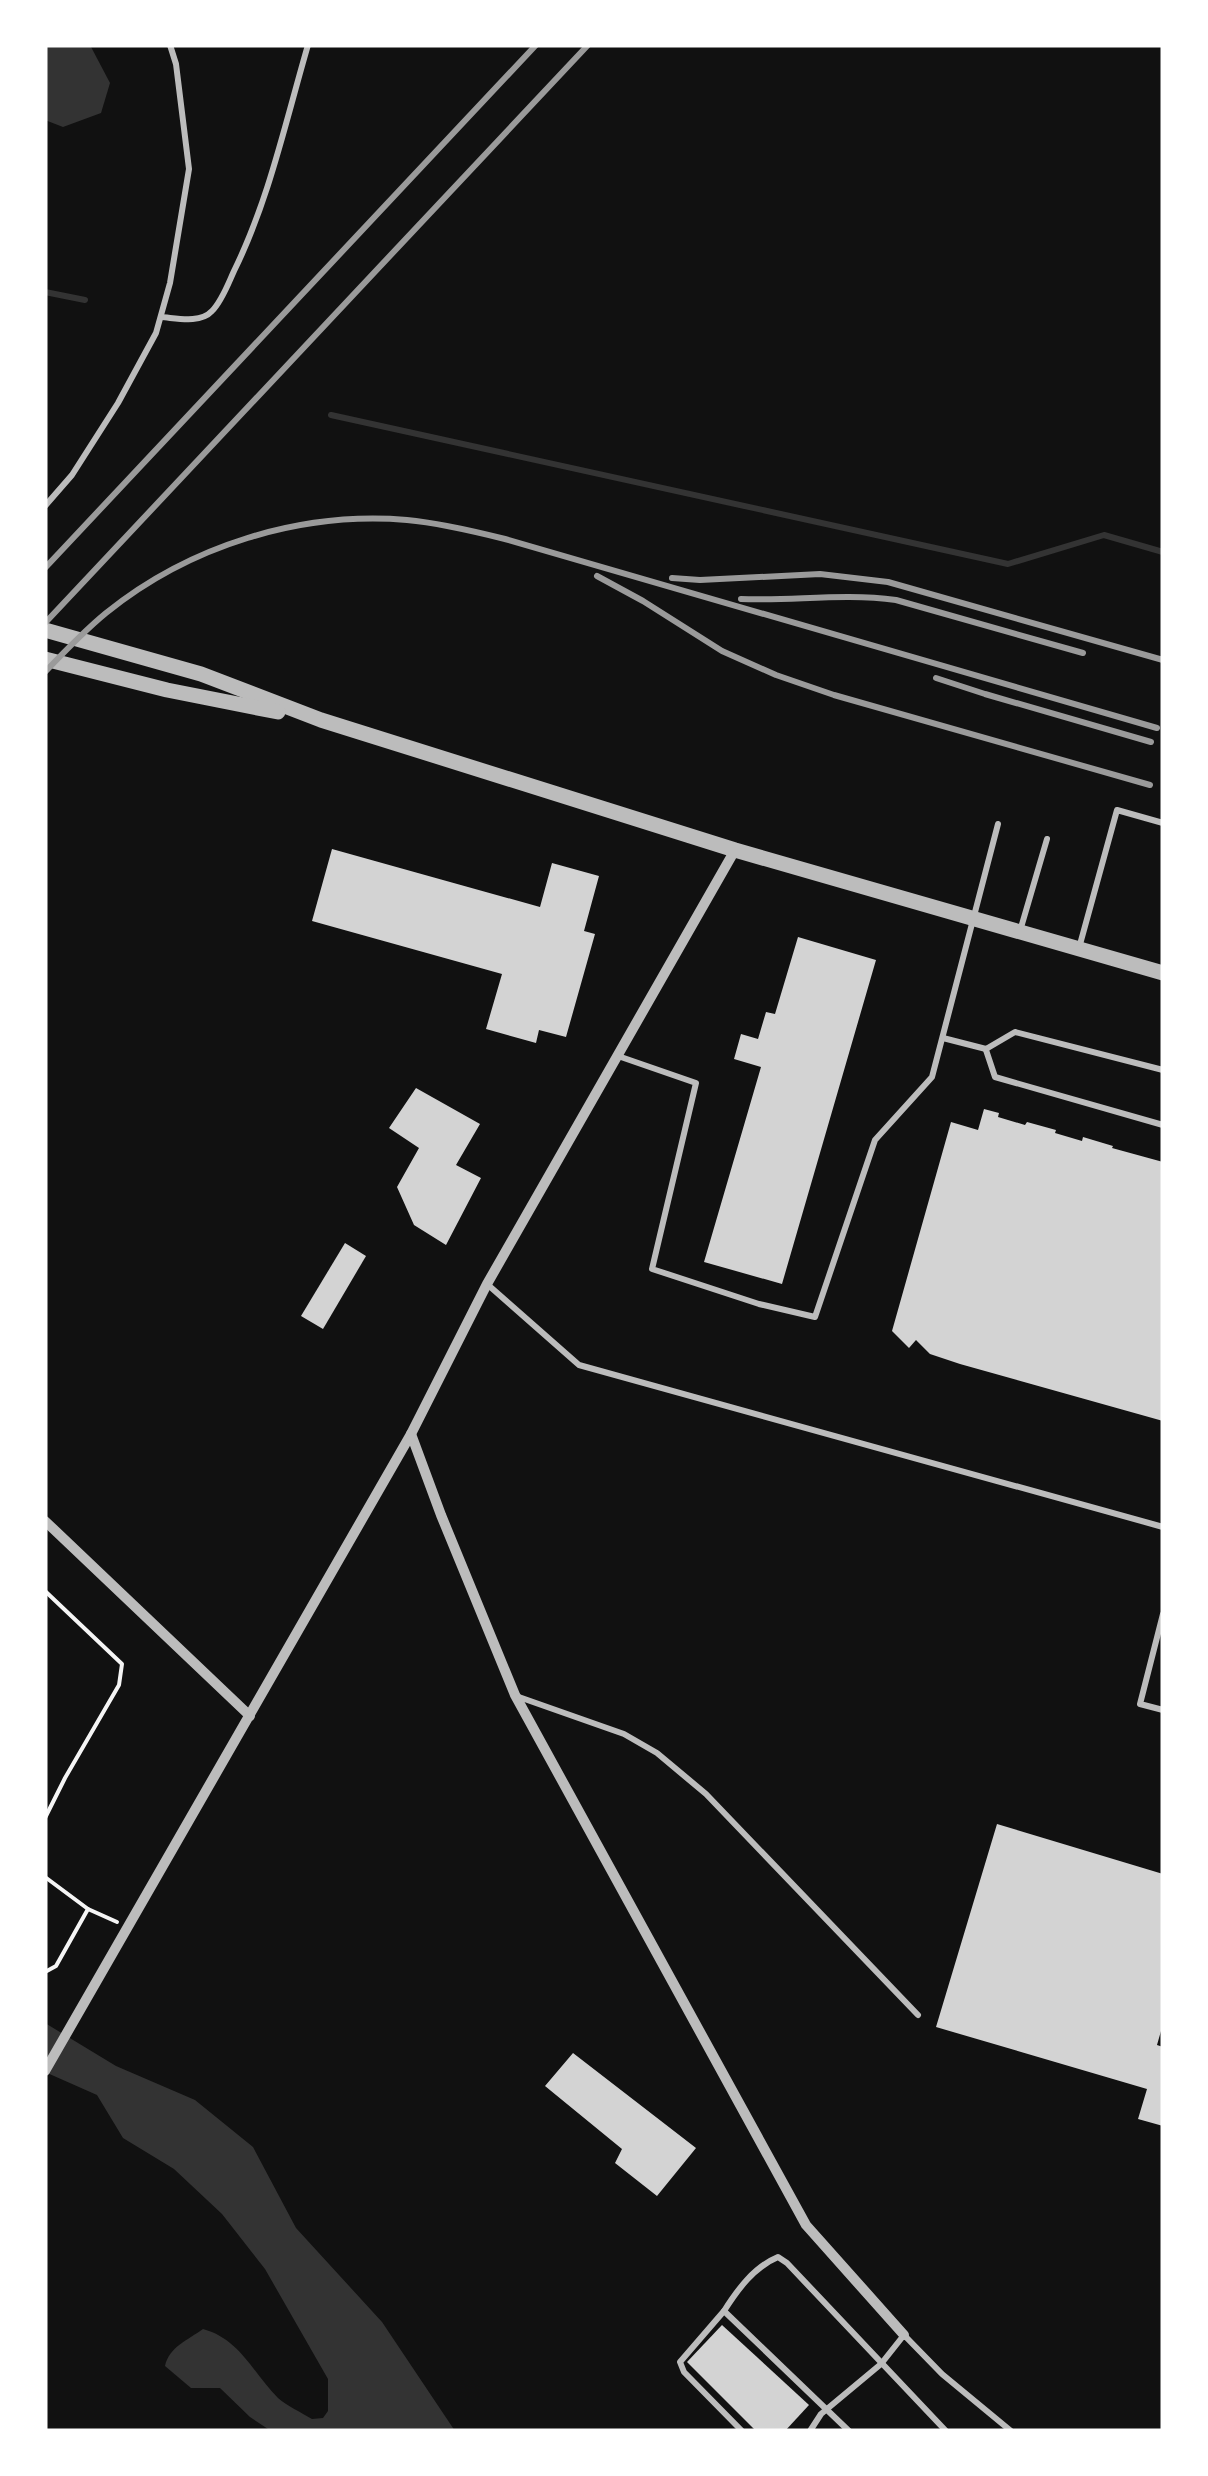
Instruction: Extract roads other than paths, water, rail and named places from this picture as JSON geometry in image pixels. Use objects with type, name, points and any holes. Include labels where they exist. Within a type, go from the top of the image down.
[{"type":"street","points":[[45,630],[202,674],[321,720],[735,850],[1163,973]]},
{"type":"street","points":[[45,659],[168,690],[321,720]]},
{"type":"street","points":[[45,2072],[410,1434],[488,1284],[735,850]]},
{"type":"street","points":[[410,1434],[515,1695],[806,2226],[904,2335]]},
{"type":"street","points":[[45,1520],[250,1716]]},
{"type":"lane","points":[[45,506],[72,475],[118,404],[156,333],[170,283],[189,169],[176,64],[170,45]]},
{"type":"lane","points":[[160,317],[196,319],[210,314],[224,292],[258,215],[308,45]]},
{"type":"lane","points":[[1078,949],[1117,810],[1163,823]]},
{"type":"lane","points":[[618,1056],[696,1083],[652,1269],[815,1318],[875,1140],[932,1077],[998,824]]},
{"type":"lane","points":[[1020,932],[1047,839]]},
{"type":"lane","points":[[943,1038],[986,1049],[1015,1032],[1163,1070]]},
{"type":"lane","points":[[986,1049],[995,1077],[1163,1125]]},
{"type":"lane","points":[[488,1284],[579,1366],[1163,1527]]},
{"type":"lane","points":[[1163,1614],[1140,1704],[1163,1710]]},
{"type":"lane","points":[[515,1695],[624,1734],[656,1753],[706,1794],[918,2015]]},
{"type":"lane","points":[[742,2431],[684,2372],[680,2362],[737,2290],[763,2263],[778,2257],[788,2263],[946,2431]]},
{"type":"lane","points":[[724,2310],[849,2431]]},
{"type":"lane","points":[[810,2431],[828,2409],[882,2364],[904,2335],[942,2374],[1012,2431]]},
{"type":"waterway","points":[[45,292],[85,300]]},
{"type":"waterway","points":[[331,415],[1008,564],[1104,535],[1163,552]]},
{"type":"railway","points":[[45,568],[536,45]]},
{"type":"railway","points":[[45,623],[588,45]]},
{"type":"railway","points":[[45,672],[82,634],[138,589],[210,552],[248,538],[327,521],[407,520],[505,539],[1157,728]]},
{"type":"railway","points":[[672,578],[820,574],[888,582],[1163,660]]},
{"type":"railway","points":[[597,576],[722,651],[776,675],[1150,785]]},
{"type":"railway","points":[[741,599],[896,600],[1083,653]]},
{"type":"railway","points":[[936,678],[1151,742]]}]
